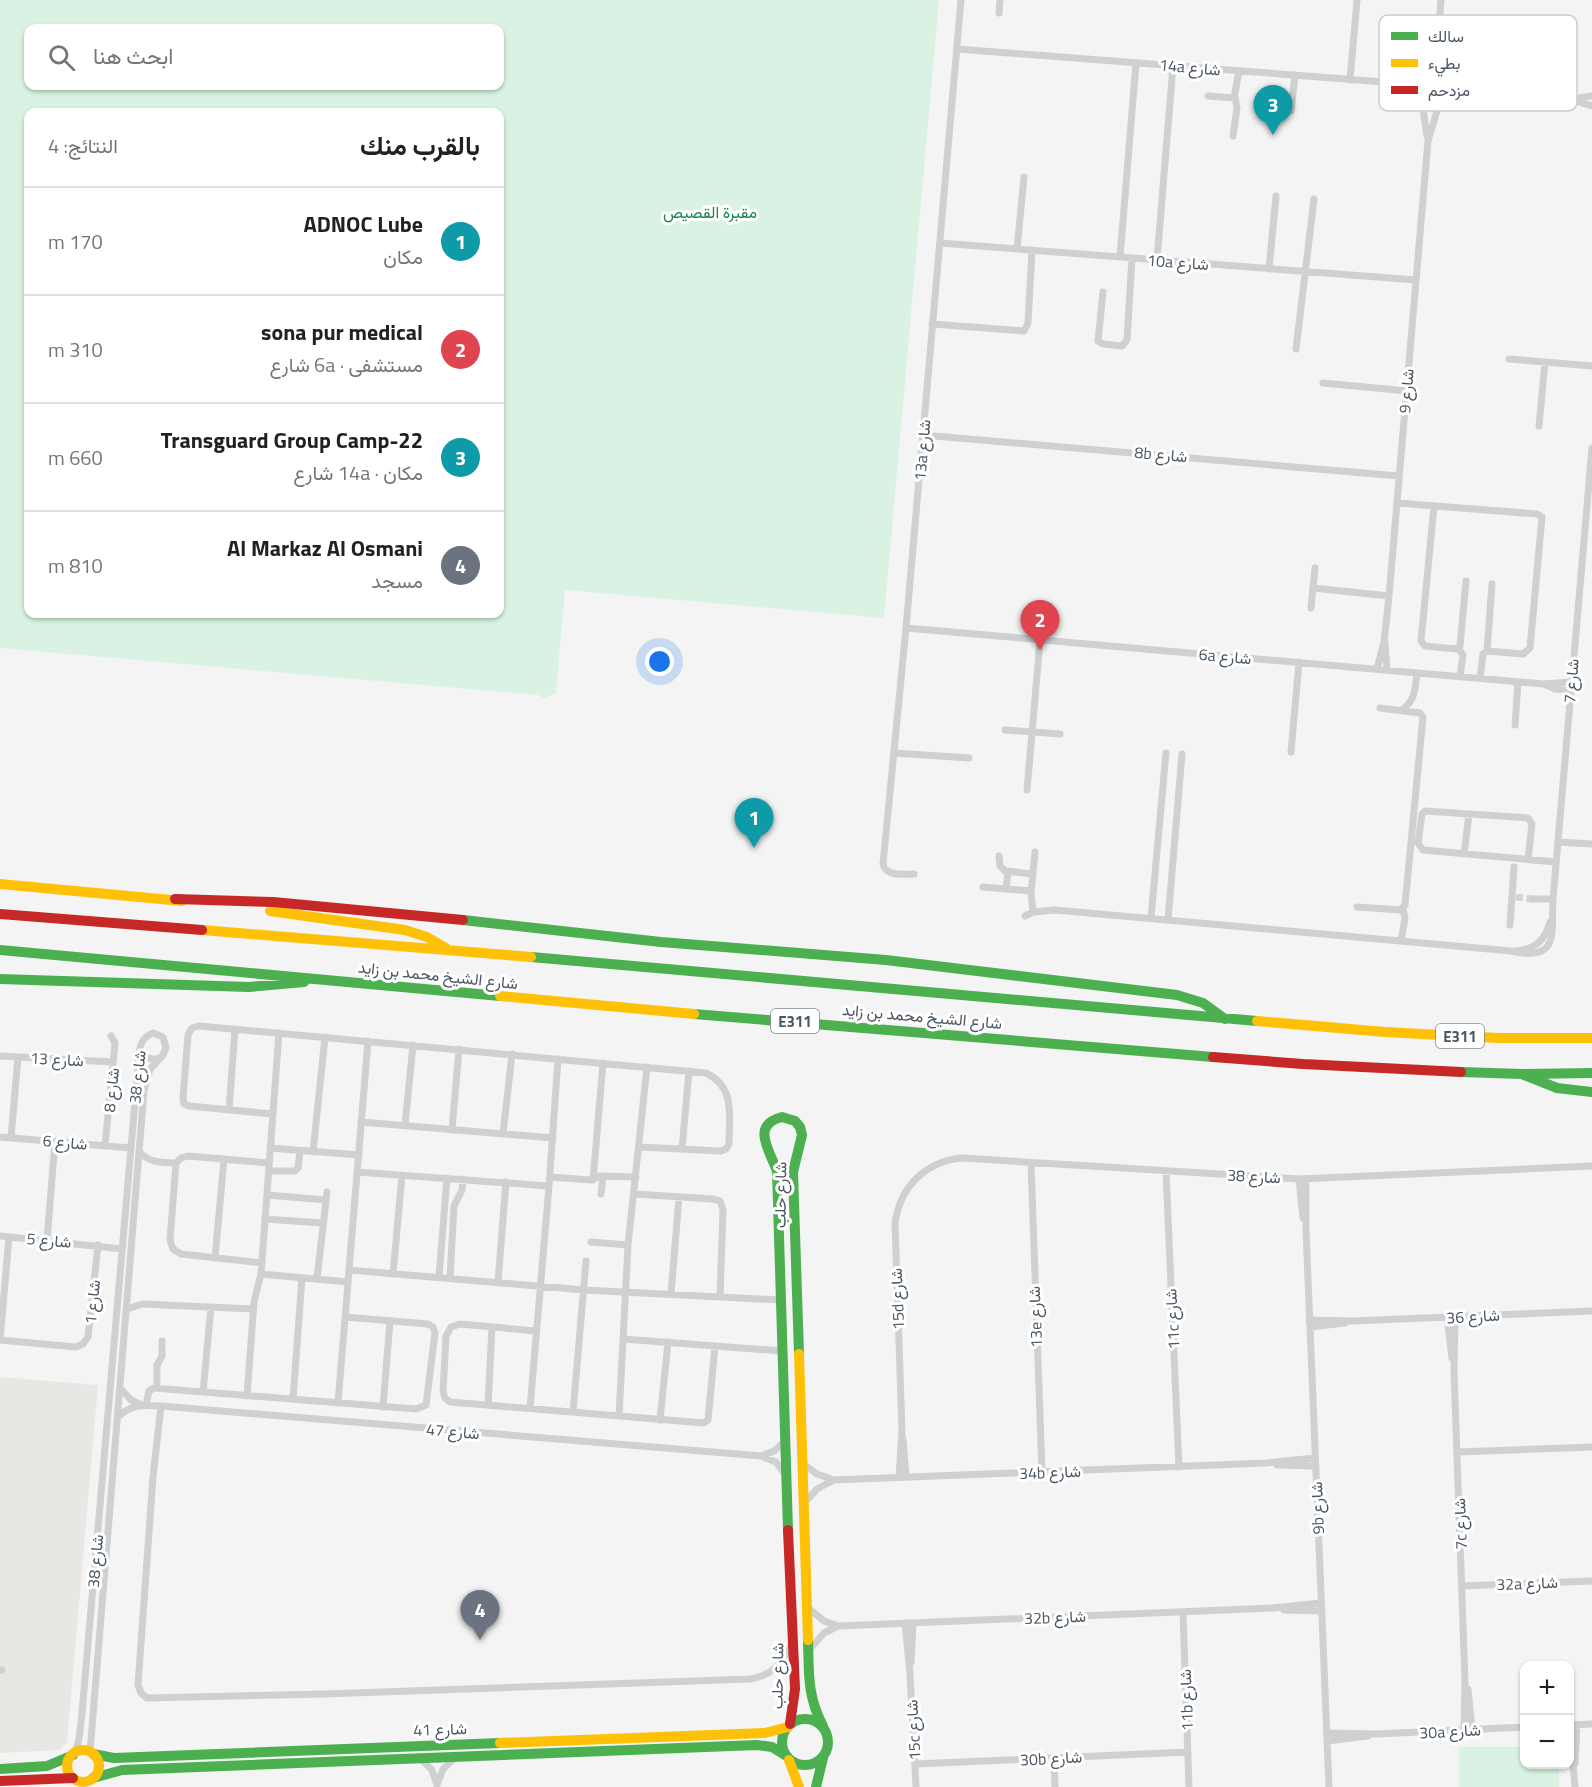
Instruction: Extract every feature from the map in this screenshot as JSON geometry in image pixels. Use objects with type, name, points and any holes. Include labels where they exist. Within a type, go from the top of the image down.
[{"type":"main road","points":[[0,884],[176,899],[294,913],[405,930],[427,937],[447,950]]},
{"type":"main road","points":[[176,899],[298,904],[661,942],[915,963],[1177,995],[1203,1003],[1225,1019]]},
{"type":"main road","name":"شارع الشيخ محمد بن زايد","points":[[0,914],[447,950],[1225,1019],[1442,1035],[1592,1038]]},
{"type":"main road","name":"شارع الشيخ محمد بن زايد","points":[[0,950],[589,1005],[1303,1064],[1522,1074],[1592,1073]]},
{"type":"main road","points":[[0,980],[249,987],[329,979]]},
{"type":"main road","points":[[1522,1074],[1559,1090],[1592,1092]]},
{"type":"main road","name":"شارع حلب","points":[[789,1725],[794,1698],[793,1640],[785,1475],[777,1171],[763,1138],[763,1132],[769,1122],[780,1117],[797,1124],[802,1135],[793,1172],[807,1607],[812,1700],[823,1726]]},
{"type":"main road","points":[[799,1787],[782,1737],[789,1725],[801,1719],[818,1722],[823,1726],[828,1738],[827,1751],[816,1787]]},
{"type":"main road","name":"شارع 41","points":[[92,1753],[114,1758],[757,1733],[772,1732],[789,1725]]},
{"type":"main road","name":"شارع 41","points":[[93,1778],[122,1770],[757,1745],[772,1747],[787,1757]]},
{"type":"main road","points":[[0,1768],[47,1766],[82,1750],[92,1753],[99,1766],[93,1778],[85,1782],[73,1778],[0,1781]]},
{"type":"main road","points":[[73,1778],[68,1766],[74,1754]]},
{"type":"main road","points":[[787,1757],[795,1764],[807,1766],[824,1757]]},
{"type":"street","name":"13a شارع","points":[[914,874],[890,873],[884,869],[883,864],[961,0]]},
{"type":"street","points":[[999,13],[1000,0]]},
{"type":"street","points":[[1350,80],[1357,0]]},
{"type":"street","points":[[1440,15],[1442,0]]},
{"type":"street","name":"14a شارع","points":[[957,49],[1379,82]]},
{"type":"street","points":[[1120,257],[1136,63]]},
{"type":"street","points":[[1157,260],[1173,66]]},
{"type":"street","points":[[1233,136],[1239,71]]},
{"type":"street","points":[[1290,111],[1295,75]]},
{"type":"street","points":[[1208,96],[1231,99],[1235,97]]},
{"type":"street","points":[[1577,98],[1592,96]]},
{"type":"street","points":[[1577,101],[1592,105]]},
{"type":"street","name":"شارع 9","points":[[1423,111],[1428,141]]},
{"type":"street","name":"شارع 9","points":[[1377,669],[1384,642],[1389,596],[1428,141],[1437,111]]},
{"type":"street","points":[[1017,249],[1024,177]]},
{"type":"street","points":[[1269,269],[1276,196]]},
{"type":"street","points":[[1296,349],[1314,199]]},
{"type":"street","name":"10a شارع","points":[[940,243],[1416,280]]},
{"type":"street","points":[[933,324],[1024,331],[1028,323],[1032,250]]},
{"type":"street","points":[[1103,292],[1098,341],[1103,344],[1122,346],[1127,340],[1132,258]]},
{"type":"street","points":[[1509,359],[1592,366]]},
{"type":"street","points":[[1539,426],[1545,362]]},
{"type":"street","points":[[1323,383],[1407,391]]},
{"type":"street","name":"8b شارع","points":[[923,435],[1399,476]]},
{"type":"street","name":"شارع 7","points":[[1401,941],[1511,951],[1529,948],[1540,943],[1547,932],[1552,914],[1592,448]]},
{"type":"street","points":[[1397,503],[1537,514],[1543,519],[1530,648],[1523,654],[1487,651]]},
{"type":"street","points":[[1434,506],[1421,641],[1426,646],[1458,648]]},
{"type":"street","points":[[1311,608],[1315,568]]},
{"type":"street","points":[[1458,648],[1466,581]]},
{"type":"street","points":[[1480,678],[1483,654],[1487,651],[1492,584]]},
{"type":"street","points":[[1313,588],[1389,596]]},
{"type":"street","name":"6a شارع","points":[[906,628],[1460,676],[1543,684],[1555,689],[1571,686]]},
{"type":"street","points":[[1027,790],[1040,641]]},
{"type":"street","name":"شارع 9","points":[[1384,642],[1387,670]]},
{"type":"street","points":[[1458,648],[1463,655],[1460,676]]},
{"type":"street","points":[[1291,752],[1299,662]]},
{"type":"street","points":[[1402,710],[1412,702],[1417,673]]},
{"type":"street","points":[[1515,725],[1518,682]]},
{"type":"street","points":[[1024,915],[1055,910],[1401,941],[1423,717],[1420,713],[1380,708]]},
{"type":"street","points":[[1005,730],[1060,734]]},
{"type":"street","points":[[894,753],[969,758]]},
{"type":"street","points":[[1150,918],[1166,753]]},
{"type":"street","points":[[1168,920],[1182,754]]},
{"type":"street","points":[[1528,859],[1532,824],[1530,819],[1425,811],[1422,814],[1418,843],[1423,850],[1556,862]]},
{"type":"street","points":[[1464,854],[1469,814]]},
{"type":"street","points":[[1558,842],[1592,844]]},
{"type":"street","points":[[1033,912],[1031,891],[1035,852]]},
{"type":"street","points":[[999,856],[1000,866],[1008,872],[1033,874]]},
{"type":"street","points":[[1510,925],[1514,897],[1514,867]]},
{"type":"street","points":[[1006,889],[1008,872]]},
{"type":"street","points":[[983,887],[1031,891]]},
{"type":"street","points":[[1532,899],[1552,899]]},
{"type":"street","points":[[1357,907],[1403,909]]},
{"type":"street","points":[[273,1114],[184,1104],[189,1031],[198,1026],[689,1071],[709,1074],[727,1093],[729,1144],[724,1151],[639,1147]]},
{"type":"street","points":[[229,1110],[234,1029]]},
{"type":"street","name":"شارع 38","points":[[74,1754],[79,1739],[140,1049],[141,1042],[153,1033],[160,1035],[165,1041],[166,1048],[150,1070],[145,1084],[92,1753]]},
{"type":"street","points":[[247,1395],[254,1309],[262,1263],[279,1033]]},
{"type":"street","name":"شارع 8","points":[[105,1146],[115,1043],[111,1036]]},
{"type":"street","points":[[313,1152],[325,1037]]},
{"type":"street","points":[[338,1403],[368,1041]]},
{"type":"street","points":[[405,1125],[413,1045]]},
{"type":"street","points":[[140,1049],[146,1057],[160,1058]]},
{"type":"street","points":[[452,1130],[459,1049]]},
{"type":"street","points":[[503,1134],[512,1054]]},
{"type":"street","name":"شارع 13","points":[[0,1056],[113,1062]]},
{"type":"street","points":[[11,1138],[18,1057]]},
{"type":"street","points":[[530,1408],[558,1059]]},
{"type":"street","points":[[593,1180],[603,1063]]},
{"type":"street","points":[[619,1416],[628,1245],[647,1067]]},
{"type":"street","points":[[682,1149],[689,1071]]},
{"type":"street","points":[[361,1122],[553,1138]]},
{"type":"street","name":"شارع 6","points":[[0,1137],[131,1148]]},
{"type":"street","points":[[47,1240],[55,1142]]},
{"type":"street","points":[[270,1148],[358,1155]]},
{"type":"street","points":[[262,1263],[176,1252],[170,1245],[176,1163],[188,1156],[224,1159],[295,1171],[298,1168],[300,1150]]},
{"type":"street","points":[[139,1151],[151,1161]]},
{"type":"street","name":"شارع 38","points":[[920,1174],[944,1161],[962,1158],[1303,1179],[1592,1166]]},
{"type":"street","points":[[215,1258],[224,1159]]},
{"type":"street","points":[[138,1167],[151,1161],[176,1163]]},
{"type":"street","name":"13e شارع","points":[[1031,1163],[1042,1472]]},
{"type":"street","points":[[357,1172],[549,1186]]},
{"type":"street","name":"11c شارع","points":[[1166,1172],[1179,1467]]},
{"type":"street","name":"15d شارع","points":[[903,1477],[895,1223],[903,1196],[920,1174]]},
{"type":"street","points":[[393,1274],[402,1175]]},
{"type":"street","points":[[550,1177],[593,1180],[603,1176],[636,1177]]},
{"type":"street","points":[[601,1194],[603,1176]]},
{"type":"street","points":[[439,1277],[447,1178]]},
{"type":"street","points":[[450,1278],[454,1206],[462,1190],[464,1179]]},
{"type":"street","name":"9b شارع","points":[[1303,1179],[1329,1787]]},
{"type":"street","points":[[498,1282],[506,1182]]},
{"type":"street","points":[[317,1279],[327,1192]]},
{"type":"street","points":[[634,1194],[716,1199],[723,1205],[720,1297]]},
{"type":"street","points":[[267,1195],[326,1200]]},
{"type":"street","points":[[671,1294],[679,1197]]},
{"type":"street","points":[[265,1219],[323,1223]]},
{"type":"street","name":"شارع 5","points":[[0,1236],[98,1245],[105,1243],[122,1247]]},
{"type":"street","points":[[0,1340],[9,1237]]},
{"type":"street","points":[[591,1242],[628,1245]]},
{"type":"street","name":"شارع 1","points":[[0,1340],[76,1347],[83,1344],[88,1337],[98,1245]]},
{"type":"street","points":[[573,1412],[586,1261]]},
{"type":"street","points":[[349,1270],[584,1290],[781,1300]]},
{"type":"street","points":[[261,1274],[348,1282]]},
{"type":"street","points":[[293,1399],[302,1278]]},
{"type":"street","points":[[128,1294],[142,1304]]},
{"type":"street","points":[[126,1310],[142,1304],[254,1309]]},
{"type":"street","points":[[202,1392],[211,1307]]},
{"type":"street","name":"شارع 36","points":[[1310,1324],[1592,1311]]},
{"type":"street","points":[[146,1405],[149,1391],[156,1388],[383,1407],[419,1409],[426,1406],[435,1333],[433,1327],[428,1324],[345,1317]]},
{"type":"street","name":"7c شارع","points":[[1451,1317],[1465,1681],[1464,1730]]},
{"type":"street","points":[[383,1407],[390,1321]]},
{"type":"street","points":[[536,1331],[455,1325],[448,1331],[443,1392],[445,1398],[450,1402],[706,1422],[715,1346]]},
{"type":"street","points":[[488,1405],[492,1327]]},
{"type":"street","points":[[623,1339],[782,1351]]},
{"type":"street","points":[[156,1388],[157,1365],[162,1356],[162,1341]]},
{"type":"street","points":[[660,1420],[668,1342]]},
{"type":"street","name":"شارع 47","points":[[120,1388],[131,1400],[146,1405]]},
{"type":"street","name":"شارع 47","points":[[118,1417],[130,1407],[146,1405],[761,1456]]},
{"type":"street","points":[[161,1406],[153,1477],[138,1685],[141,1693],[147,1698],[325,1694],[750,1678],[771,1673],[780,1665],[793,1640]]},
{"type":"street","points":[[761,1456],[774,1450],[785,1440]]},
{"type":"street","points":[[1457,1452],[1592,1447]]},
{"type":"street","points":[[761,1456],[776,1462],[785,1475]]},
{"type":"street","name":"34b شارع","points":[[802,1463],[817,1474],[834,1480],[1316,1462]]},
{"type":"street","points":[[804,1503],[817,1488],[834,1480]]},
{"type":"street","name":"32a شارع","points":[[1462,1586],[1592,1581]]},
{"type":"street","points":[[807,1607],[824,1621],[838,1626]]},
{"type":"street","name":"32b شارع","points":[[838,1626],[1322,1607]]},
{"type":"street","name":"11b شارع","points":[[1182,1612],[1189,1787]]},
{"type":"street","name":"15c شارع","points":[[909,1623],[916,1787]]},
{"type":"street","points":[[809,1650],[824,1633],[838,1626]]},
{"type":"street","name":"7c شارع","points":[[1465,1681],[1472,1730]]},
{"type":"street","points":[[1574,1725],[1592,1724]]},
{"type":"street","name":"30a شارع","points":[[1327,1737],[1520,1727]]},
{"type":"street","name":"30b شارع","points":[[915,1764],[1188,1752]]},
{"type":"street","points":[[437,1786],[443,1769],[456,1757]]},
{"type":"street","points":[[1054,1758],[1055,1787]]},
{"type":"street","points":[[421,1759],[432,1770],[437,1786]]},
{"type":"street","points":[[1573,1769],[1575,1787]]},
{"type":"street","points":[[1574,1769],[1574,1775]]},
{"type":"shaded area","points":[[0,1377],[98,1385],[67,1743],[59,1750],[0,1753]]},
{"type":"green space","name":"مقبرة القصيص","points":[[0,0],[939,0],[884,618],[565,590],[556,693],[544,699],[539,695],[0,648]]},
{"type":"green space","points":[[1459,1747],[1520,1747],[1520,1769],[1559,1769],[1559,1787],[1459,1787]]},
{"type":"tunnel","points":[[1516,897],[1532,899]]},
{"type":"traffic: fast","points":[[463,920],[661,942],[886,960],[1177,995],[1203,1003],[1225,1019]]},
{"type":"traffic: fast","points":[[0,950],[500,996]]},
{"type":"traffic: fast","points":[[531,957],[1257,1021]]},
{"type":"traffic: fast","points":[[0,979],[249,987],[304,982]]},
{"type":"traffic: fast","points":[[694,1014],[1213,1057]]},
{"type":"traffic: fast","points":[[1461,1072],[1592,1073]]},
{"type":"traffic: fast","points":[[1524,1075],[1557,1088],[1592,1092]]},
{"type":"traffic: fast","points":[[788,1530],[777,1171],[765,1140],[767,1126],[782,1117],[795,1121],[802,1135],[793,1172],[799,1354]]},
{"type":"traffic: fast","points":[[808,1640],[811,1694],[823,1726]]},
{"type":"traffic: fast","points":[[810,1719],[822,1725],[827,1733],[828,1742],[827,1751],[822,1759],[814,1764],[800,1765],[792,1762],[785,1755],[782,1737],[785,1729],[792,1722],[810,1719]]},
{"type":"traffic: fast","points":[[93,1754],[114,1758],[500,1743]]},
{"type":"traffic: fast","points":[[93,1778],[122,1770],[757,1745],[772,1747],[785,1755]]},
{"type":"traffic: fast","points":[[0,1769],[47,1766],[73,1755]]},
{"type":"traffic: fast","points":[[816,1787],[823,1758]]},
{"type":"traffic: slow","points":[[0,884],[182,901]]},
{"type":"traffic: slow","points":[[270,911],[405,930],[427,937],[446,948]]},
{"type":"traffic: slow","points":[[202,930],[531,957]]},
{"type":"traffic: slow","points":[[500,996],[694,1014]]},
{"type":"traffic: slow","points":[[1257,1021],[1385,1032],[1499,1038],[1592,1038]]},
{"type":"traffic: slow","points":[[799,1354],[808,1640]]},
{"type":"traffic: slow","points":[[500,1743],[765,1733],[788,1727]]},
{"type":"traffic: slow","points":[[83,1750],[94,1755],[99,1766],[94,1777],[83,1782],[72,1777],[67,1766],[72,1755],[83,1750]]},
{"type":"traffic: slow","points":[[789,1760],[799,1787]]},
{"type":"traffic: jam","points":[[175,899],[273,902],[463,920]]},
{"type":"traffic: jam","points":[[0,914],[202,930]]},
{"type":"traffic: jam","points":[[1213,1057],[1461,1072]]},
{"type":"traffic: jam","points":[[788,1530],[795,1689],[790,1724]]},
{"type":"traffic: jam","points":[[0,1781],[73,1778]]},
{"type":"place","name":"Transguard Group Camp-22","points":[[1273,135]]},
{"type":"place","name":"sona pur medical","points":[[1040,650]]},
{"type":"place","name":"ADNOC Lube","points":[[754,848]]},
{"type":"place","name":"Al Markaz Al Osmani","points":[[480,1640]]}]
